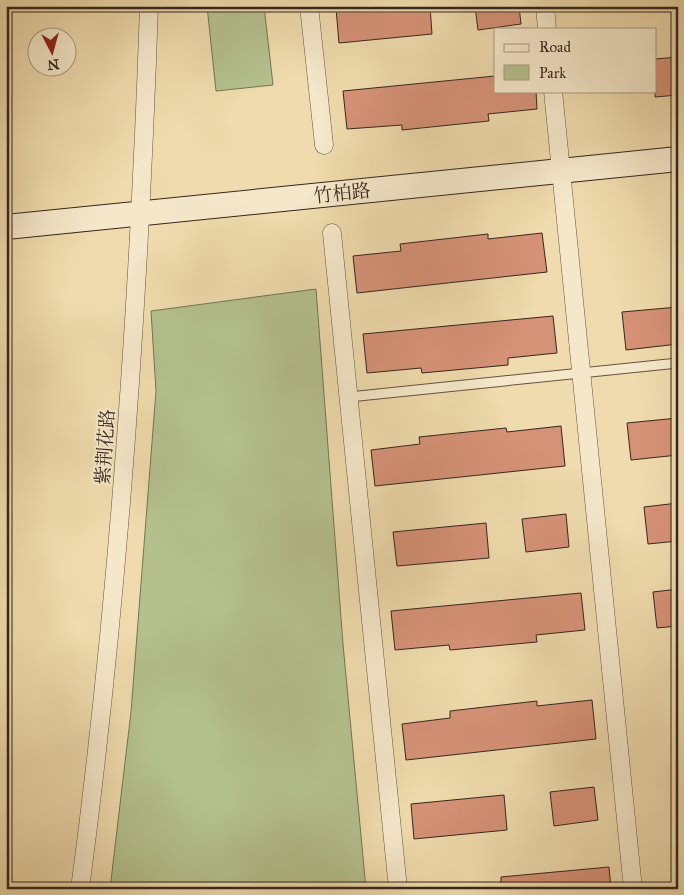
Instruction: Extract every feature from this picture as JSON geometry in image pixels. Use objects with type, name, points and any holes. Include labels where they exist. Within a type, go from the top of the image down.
[{"type":"street","name":"紫荆花路","points":[[80,889],[98,759],[122,514],[142,213],[149,6]]},
{"type":"street","points":[[310,6],[324,145]]},
{"type":"street","points":[[545,6],[547,28]]},
{"type":"street","points":[[553,92],[633,889]]},
{"type":"street","name":"竹柏路","points":[[6,227],[678,159]]},
{"type":"street","points":[[332,233],[398,889]]},
{"type":"lane","points":[[349,397],[678,363]]},
{"type":"green space","points":[[207,6],[264,6],[273,85],[216,91]]},
{"type":"green space","points":[[316,289],[343,644],[366,889],[110,889],[131,712],[156,391],[151,311]]},
{"type":"building","points":[[354,6],[430,6],[432,34],[339,43],[336,8]]},
{"type":"building","points":[[475,6],[519,6],[521,24],[478,30]]},
{"type":"building","points":[[678,57],[678,95],[655,97],[656,59]]},
{"type":"building","points":[[494,76],[494,92],[536,92],[537,109],[488,114],[489,121],[402,130],[402,125],[347,129],[343,91]]},
{"type":"building","points":[[542,233],[547,272],[357,293],[353,256],[401,251],[400,244],[488,234],[488,239]]},
{"type":"building","points":[[678,307],[678,344],[626,350],[622,312]]},
{"type":"building","points":[[553,316],[557,353],[508,358],[508,365],[422,373],[421,368],[367,373],[363,334]]},
{"type":"building","points":[[678,418],[678,455],[631,460],[627,423]]},
{"type":"building","points":[[561,426],[565,466],[375,486],[371,450],[420,444],[419,437],[506,428],[507,432]]},
{"type":"building","points":[[678,503],[678,541],[648,544],[644,507]]},
{"type":"building","points":[[566,514],[569,547],[526,552],[522,519]]},
{"type":"building","points":[[486,523],[489,558],[397,566],[393,532]]},
{"type":"building","points":[[678,589],[678,626],[657,628],[653,592]]},
{"type":"building","points":[[581,593],[585,630],[536,635],[537,642],[450,650],[449,645],[395,650],[391,611]]},
{"type":"building","points":[[592,700],[596,739],[406,760],[402,724],[450,718],[450,711],[537,701],[537,706]]},
{"type":"building","points":[[594,787],[598,820],[554,826],[550,792]]},
{"type":"building","points":[[504,795],[507,830],[414,839],[411,804]]},
{"type":"building","points":[[609,867],[611,889],[501,889],[501,877]]}]
